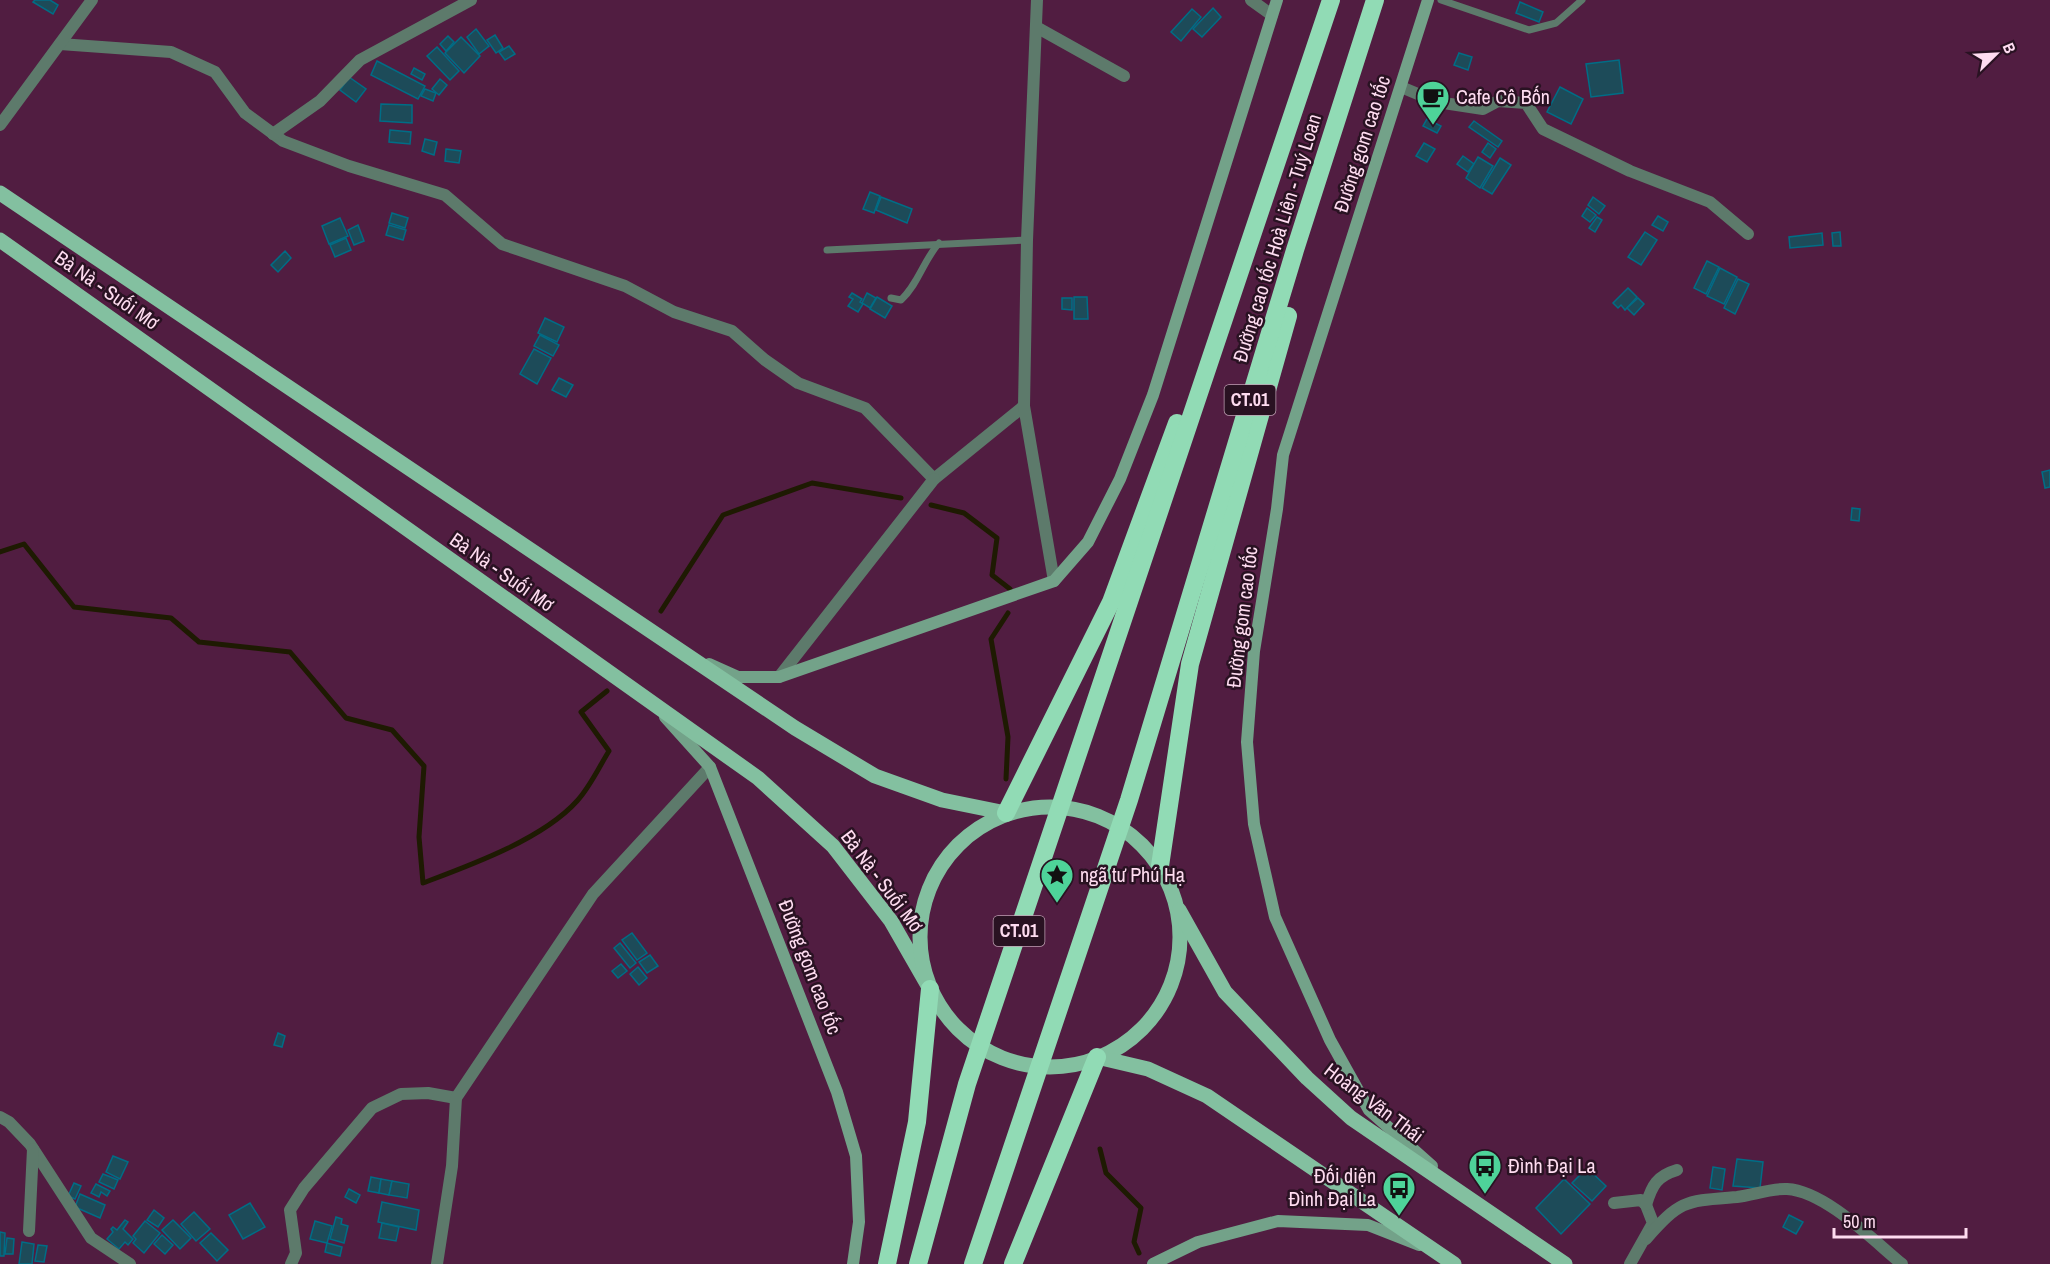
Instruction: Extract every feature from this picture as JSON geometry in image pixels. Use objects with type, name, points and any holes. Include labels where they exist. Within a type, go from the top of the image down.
[{"type":"highway","name":"Đường cao tốc Hoà Liên - Tuý Loan","points":[[918,1264],[967,1084],[1331,0]]},
{"type":"highway","name":"Đường cao tốc Hoà Liên - Tuý Loan","points":[[973,1264],[1129,800],[1295,250],[1376,0]]},
{"type":"highway","points":[[1160,866],[1190,663],[1376,0]]},
{"type":"highway","points":[[1006,813],[1111,602],[1311,62]]},
{"type":"highway","points":[[887,1264],[917,1122],[930,989]]},
{"type":"highway","points":[[1013,1264],[1097,1057]]},
{"type":"main road","points":[[695,658],[738,678],[779,677],[1054,581],[1088,542],[1120,478],[1153,395],[1276,0]]},
{"type":"main road","name":"Đường gom cao tốc","points":[[1428,0],[1283,455],[1278,509],[1254,651],[1247,742],[1254,824],[1275,917],[1330,1040],[1369,1110],[1464,1195]]},
{"type":"main road","name":"Bà Nà - Suối Mơ","points":[[0,193],[695,658],[795,728],[875,776],[942,800],[1006,813]]},
{"type":"main road","name":"Bà Nà - Suối Mơ","points":[[0,240],[656,708],[758,778],[833,846],[891,921],[930,989],[954,1025],[987,1051],[1027,1066],[1070,1066],[1113,1052],[1144,1028],[1169,991],[1180,949],[1177,906]]},
{"type":"main road","name":"Đường gom cao tốc","points":[[656,708],[710,767],[837,1092],[856,1156],[859,1222],[853,1264]]},
{"type":"main road","points":[[930,989],[920,947],[923,904],[940,865],[969,834],[1006,813],[1049,805],[1092,813],[1130,834],[1160,866],[1177,906]]},
{"type":"main road","name":"Hoàng Văn Thái","points":[[1177,906],[1225,992],[1307,1078],[1351,1118],[1565,1264]]},
{"type":"main road","points":[[1097,1057],[1148,1069],[1207,1096],[1454,1264]]},
{"type":"main road","points":[[1153,1264],[1198,1242],[1278,1221],[1368,1225],[1436,1251]]},
{"type":"street","points":[[0,125],[92,0]]},
{"type":"street","points":[[273,134],[320,101],[360,60],[471,0]]},
{"type":"street","points":[[1037,0],[1038,28],[1027,240],[1024,406],[1054,581]]},
{"type":"street","points":[[1251,0],[1272,15]]},
{"type":"street","points":[[1038,28],[1124,76]]},
{"type":"street","points":[[60,44],[171,52],[215,72],[245,113],[283,141],[349,166],[445,195],[502,243],[625,286],[674,312],[732,332],[765,360],[798,383],[865,408],[934,479]]},
{"type":"street","points":[[1401,87],[1437,102],[1483,109],[1498,102],[1526,103],[1543,129],[1630,171],[1710,202],[1748,234]]},
{"type":"street","points":[[779,677],[934,479],[1024,406]]},
{"type":"street","points":[[437,1264],[452,1166],[456,1098],[593,894],[710,767]]},
{"type":"street","points":[[291,1264],[296,1253],[290,1210],[304,1188],[372,1108],[401,1094],[428,1093],[456,1098]]},
{"type":"street","points":[[0,1118],[9,1122],[33,1149],[91,1238],[130,1264]]},
{"type":"street","points":[[29,1231],[33,1149]]},
{"type":"street","points":[[1646,1205],[1653,1183],[1665,1173],[1677,1170]]},
{"type":"street","points":[[1630,1264],[1646,1239],[1667,1214],[1685,1202],[1786,1189],[1805,1192],[1843,1216],[1902,1264]]},
{"type":"street","points":[[1614,1203],[1641,1200],[1646,1205],[1653,1223],[1646,1239]]},
{"type":"lane","points":[[1441,0],[1529,30],[1556,23],[1582,0]]},
{"type":"lane","points":[[827,250],[1027,240]]},
{"type":"lane","points":[[891,298],[902,300],[913,290],[929,254],[939,243]]},
{"type":"building","points":[[50,0],[58,5],[53,14],[33,2]]},
{"type":"building","points":[[1520,2],[1543,12],[1539,22],[1516,13]]},
{"type":"building","points":[[1213,8],[1221,17],[1202,37],[1193,29]]},
{"type":"building","points":[[1192,9],[1201,17],[1181,41],[1171,32]]},
{"type":"building","points":[[476,29],[489,46],[479,54],[467,37]]},
{"type":"building","points":[[495,35],[503,48],[496,53],[487,40]]},
{"type":"building","points":[[448,36],[454,42],[446,51],[440,44]]},
{"type":"building","points":[[461,37],[480,56],[464,73],[445,53]]},
{"type":"building","points":[[509,46],[515,54],[505,60],[499,52]]},
{"type":"building","points":[[437,47],[459,71],[450,80],[427,56]]},
{"type":"building","points":[[1459,53],[1472,57],[1468,70],[1454,65]]},
{"type":"building","points":[[1619,60],[1623,93],[1591,97],[1586,64]]},
{"type":"building","points":[[377,61],[425,86],[418,99],[371,75]]},
{"type":"building","points":[[414,68],[425,74],[422,80],[411,74]]},
{"type":"building","points":[[349,77],[366,89],[356,102],[340,90]]},
{"type":"building","points":[[440,79],[447,85],[439,95],[432,89]]},
{"type":"building","points":[[1560,87],[1583,99],[1571,124],[1547,112]]},
{"type":"building","points":[[425,89],[436,93],[433,101],[421,96]]},
{"type":"building","points":[[381,104],[412,105],[412,123],[380,121]]},
{"type":"building","points":[[1427,119],[1441,126],[1437,133],[1423,126]]},
{"type":"building","points":[[1474,121],[1502,141],[1498,147],[1469,127]]},
{"type":"building","points":[[390,130],[411,132],[410,144],[389,142]]},
{"type":"building","points":[[425,139],[437,142],[434,155],[422,151]]},
{"type":"building","points":[[1424,143],[1435,149],[1427,162],[1416,156]]},
{"type":"building","points":[[1488,143],[1496,149],[1490,158],[1482,152]]},
{"type":"building","points":[[446,149],[461,151],[459,163],[445,161]]},
{"type":"building","points":[[1463,156],[1474,164],[1468,172],[1457,164]]},
{"type":"building","points":[[1478,157],[1493,166],[1480,188],[1466,178]]},
{"type":"building","points":[[1500,158],[1511,165],[1492,194],[1482,188]]},
{"type":"building","points":[[870,192],[880,196],[874,213],[863,209]]},
{"type":"building","points":[[881,197],[912,209],[907,223],[876,210]]},
{"type":"building","points":[[1593,197],[1605,206],[1599,214],[1588,205]]},
{"type":"building","points":[[1587,208],[1596,215],[1590,222],[1582,216]]},
{"type":"building","points":[[392,213],[408,218],[405,228],[389,223]]},
{"type":"building","points":[[1658,216],[1668,222],[1663,231],[1652,225]]},
{"type":"building","points":[[1597,217],[1602,220],[1595,232],[1589,228]]},
{"type":"building","points":[[340,218],[348,236],[329,244],[322,226]]},
{"type":"building","points":[[358,225],[364,241],[354,245],[348,230]]},
{"type":"building","points":[[389,225],[406,230],[403,240],[386,235]]},
{"type":"building","points":[[1645,232],[1657,240],[1641,265],[1628,257]]},
{"type":"building","points":[[1840,232],[1841,246],[1833,246],[1832,233]]},
{"type":"building","points":[[1822,233],[1823,245],[1790,248],[1789,237]]},
{"type":"building","points":[[346,238],[351,250],[335,257],[330,245]]},
{"type":"building","points":[[285,251],[291,258],[278,272],[271,265]]},
{"type":"building","points":[[1707,261],[1719,267],[1706,294],[1694,288]]},
{"type":"building","points":[[1720,268],[1737,277],[1724,304],[1707,296]]},
{"type":"building","points":[[1738,279],[1749,284],[1735,314],[1724,308]]},
{"type":"building","points":[[1628,288],[1637,297],[1625,310],[1621,305],[1618,308],[1613,303]]},
{"type":"building","points":[[852,293],[862,299],[860,302],[863,304],[858,312],[848,306],[853,299],[849,297]]},
{"type":"building","points":[[867,293],[876,298],[870,308],[862,303]]},
{"type":"building","points":[[877,297],[892,306],[885,318],[870,309]]},
{"type":"building","points":[[1074,297],[1087,297],[1088,319],[1074,319]]},
{"type":"building","points":[[1062,298],[1072,298],[1072,310],[1062,309]]},
{"type":"building","points":[[1638,298],[1644,304],[1634,315],[1627,308]]},
{"type":"building","points":[[545,318],[564,327],[557,342],[538,333]]},
{"type":"building","points":[[540,335],[559,345],[553,356],[534,346]]},
{"type":"building","points":[[534,349],[551,358],[537,384],[520,374]]},
{"type":"building","points":[[559,378],[573,385],[566,397],[552,390]]},
{"type":"building","points":[[2050,470],[2050,487],[2045,488],[2042,472]]},
{"type":"building","points":[[1852,508],[1860,509],[1859,521],[1851,520]]},
{"type":"building","points":[[632,933],[647,953],[637,960],[622,940]]},
{"type":"building","points":[[620,943],[636,963],[630,968],[614,948]]},
{"type":"building","points":[[650,955],[658,966],[647,973],[639,962]]},
{"type":"building","points":[[621,964],[627,971],[618,978],[612,971]]},
{"type":"building","points":[[638,967],[647,978],[639,985],[630,974]]},
{"type":"building","points":[[278,1033],[285,1036],[282,1047],[274,1045]]},
{"type":"building","points":[[113,1156],[128,1162],[120,1179],[106,1172]]},
{"type":"building","points":[[1737,1159],[1763,1162],[1760,1188],[1733,1186]]},
{"type":"building","points":[[1713,1167],[1725,1169],[1722,1190],[1710,1188]]},
{"type":"building","points":[[1587,1168],[1606,1186],[1592,1201],[1572,1183]]},
{"type":"building","points":[[103,1174],[118,1180],[114,1189],[99,1182]]},
{"type":"building","points":[[371,1177],[381,1179],[379,1193],[368,1191]]},
{"type":"building","points":[[381,1179],[392,1181],[389,1195],[379,1193]]},
{"type":"building","points":[[1564,1179],[1590,1204],[1561,1234],[1536,1208]]},
{"type":"building","points":[[392,1181],[409,1184],[407,1198],[389,1195]]},
{"type":"building","points":[[74,1183],[81,1186],[75,1199],[68,1196]]},
{"type":"building","points":[[96,1184],[110,1191],[107,1196],[101,1192],[99,1197],[91,1193]]},
{"type":"building","points":[[349,1189],[360,1195],[356,1203],[345,1197]]},
{"type":"building","points":[[80,1194],[105,1205],[100,1218],[75,1207]]},
{"type":"building","points":[[382,1202],[419,1210],[416,1230],[378,1222]]},
{"type":"building","points":[[250,1203],[265,1227],[243,1239],[229,1215]]},
{"type":"building","points":[[154,1210],[164,1218],[158,1227],[147,1220]]},
{"type":"building","points":[[194,1212],[210,1229],[196,1241],[181,1224]]},
{"type":"building","points":[[1789,1215],[1803,1222],[1796,1234],[1783,1227]]},
{"type":"building","points":[[336,1217],[342,1219],[341,1224],[348,1226],[344,1243],[330,1239]]},
{"type":"building","points":[[125,1220],[128,1222],[123,1229],[133,1239],[128,1245],[125,1242],[119,1249],[107,1239],[113,1232],[111,1229],[113,1227],[117,1230]]},
{"type":"building","points":[[173,1220],[191,1238],[180,1249],[162,1230]]},
{"type":"building","points":[[145,1221],[160,1233],[144,1253],[133,1243],[136,1239],[133,1236]]},
{"type":"building","points":[[315,1221],[332,1226],[327,1243],[310,1239]]},
{"type":"building","points":[[382,1223],[399,1227],[396,1241],[379,1238]]},
{"type":"building","points":[[0,1232],[5,1233],[4,1256],[0,1256]]},
{"type":"building","points":[[211,1233],[228,1250],[217,1261],[200,1243]]},
{"type":"building","points":[[162,1235],[173,1245],[165,1254],[154,1244]]},
{"type":"building","points":[[7,1238],[14,1239],[13,1254],[5,1254]]},
{"type":"building","points":[[22,1242],[34,1244],[32,1264],[19,1264]]},
{"type":"building","points":[[327,1243],[342,1247],[340,1256],[325,1252]]},
{"type":"building","points":[[38,1245],[47,1246],[44,1262],[35,1261]]},
{"type":"waterway","points":[[661,611],[723,515],[812,483],[901,498]]},
{"type":"waterway","points":[[931,505],[964,513],[997,538],[992,575],[1010,589]]},
{"type":"waterway","points":[[0,552],[24,544],[74,607],[171,618],[199,642],[290,652],[346,718],[392,730],[424,766],[419,837],[423,883],[484,859],[526,839],[563,815],[577,801],[609,751],[581,712],[607,691]]},
{"type":"waterway","points":[[1006,779],[1008,737],[991,639],[1008,613]]},
{"type":"waterway","points":[[1100,1149],[1106,1173],[1141,1208],[1134,1242],[1139,1253]]},
{"type":"place","name":"Cafe Cô Bốn","points":[[1433,126]]},
{"type":"place","name":"ngã tư Phú Hạ","points":[[1057,904]]},
{"type":"place","name":"Đình Đại La","points":[[1485,1195]]},
{"type":"place","name":"Đối diện Đình Đại La","points":[[1399,1217]]}]
